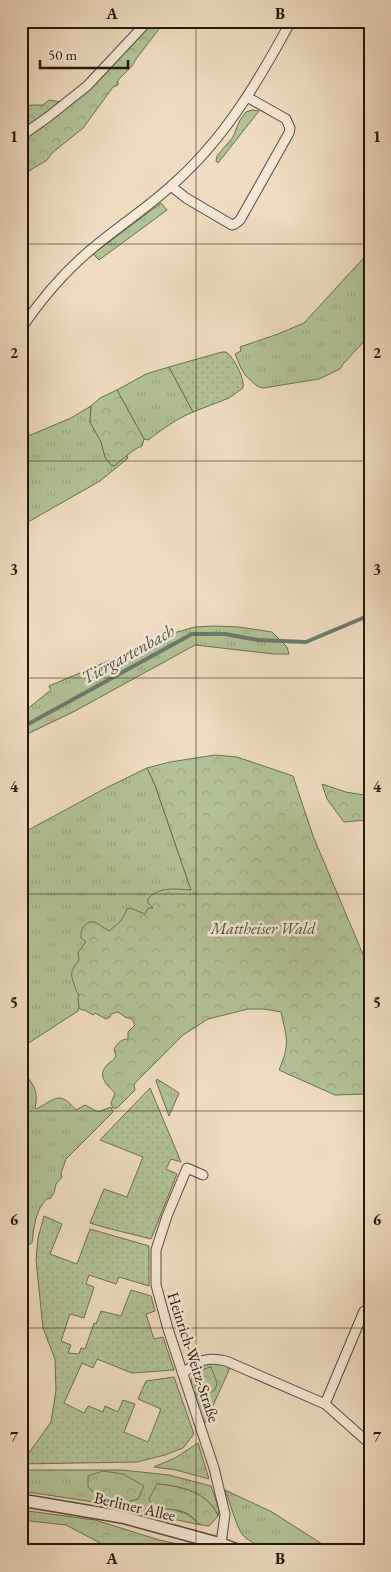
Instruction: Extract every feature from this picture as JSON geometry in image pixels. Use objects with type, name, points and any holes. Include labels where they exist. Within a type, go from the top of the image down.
[{"type":"street","points":[[21,136],[48,118],[87,86],[148,21]]},
{"type":"street","points":[[21,329],[38,304],[75,263],[171,186],[215,141],[247,97],[291,21]]},
{"type":"street","points":[[171,186],[186,198],[232,224],[240,220],[290,133],[289,123],[286,119],[247,97]]},
{"type":"street","name":"Heinrich-Weitz-Straße","points":[[203,1175],[187,1168],[167,1216],[156,1250],[156,1285],[168,1329],[214,1468],[225,1514],[222,1544]]},
{"type":"street","points":[[325,1404],[364,1311],[370,1313]]},
{"type":"street","points":[[183,1373],[204,1359],[226,1360],[325,1404],[370,1444]]},
{"type":"street","name":"Berliner Allee","points":[[21,1500],[122,1517],[222,1544],[240,1551]]},
{"type":"green space","points":[[153,21],[165,21],[132,66],[118,80],[118,85],[113,87],[83,128],[52,153],[47,160],[21,176],[21,109],[31,105],[43,105],[49,100],[61,102],[95,83],[119,55],[132,45]]},
{"type":"green space","points":[[252,110],[259,111],[218,163],[216,161],[217,156],[233,137],[240,120],[246,112]]},
{"type":"green space","points":[[161,203],[167,210],[99,260],[93,254]]},
{"type":"green space","points":[[370,251],[370,335],[340,369],[319,379],[263,388],[257,386],[246,376],[235,354],[241,351],[240,347],[304,323]]},
{"type":"green space","points":[[226,352],[235,363],[241,374],[243,388],[229,398],[193,412],[169,367]]},
{"type":"green space","points":[[169,367],[193,412],[175,421],[148,440],[144,439],[117,390],[146,374]]},
{"type":"green space","points":[[117,390],[144,439],[142,446],[131,452],[114,466],[105,457],[101,442],[90,422],[91,406],[100,398]]},
{"type":"green space","points":[[91,406],[90,422],[101,442],[105,457],[111,465],[125,455],[128,456],[127,459],[100,481],[21,526],[21,439],[71,418]]},
{"type":"green space","points":[[195,627],[239,627],[272,632],[287,647],[289,654],[195,645],[75,711],[21,737],[21,714],[51,690],[49,686],[177,632]]},
{"type":"green space","name":"Mattheiser Wald","points":[[215,755],[237,757],[293,776],[313,836],[367,964],[370,963],[370,1099],[364,1094],[335,1095],[279,1070],[286,1047],[285,1029],[281,1012],[248,1009],[208,1019],[183,1035],[136,1082],[134,1085],[135,1090],[117,1108],[113,1108],[111,1103],[115,1093],[104,1080],[103,1072],[116,1056],[114,1049],[120,1042],[128,1039],[128,1032],[135,1025],[132,1019],[118,1012],[111,1014],[106,1019],[79,1008],[79,995],[72,979],[72,973],[79,960],[78,952],[86,942],[81,938],[81,933],[90,922],[95,922],[109,931],[120,922],[127,909],[130,908],[145,914],[148,908],[153,908],[148,903],[148,899],[162,890],[191,890],[155,785],[147,768],[170,762]]},
{"type":"green space","points":[[147,768],[155,785],[191,890],[109,933],[89,940],[76,980],[80,1003],[78,1011],[21,1048],[21,834]]},
{"type":"green space","points":[[322,784],[346,792],[370,796],[370,823],[366,820],[344,822],[327,799]]},
{"type":"green space","points":[[21,1076],[23,1080],[28,1078],[35,1089],[36,1109],[57,1098],[61,1098],[76,1110],[85,1105],[98,1112],[111,1107],[113,1112],[66,1159],[61,1173],[62,1177],[56,1184],[54,1193],[40,1208],[32,1243],[28,1245],[21,1239],[23,1234],[21,1229]]},
{"type":"green space","points":[[157,1079],[179,1093],[169,1116],[156,1081]]},
{"type":"green space","points":[[150,1088],[181,1162],[171,1159],[166,1169],[177,1174],[151,1239],[90,1223],[104,1189],[127,1197],[143,1157],[100,1140]]},
{"type":"green space","points":[[44,1216],[62,1224],[50,1254],[77,1264],[90,1229],[149,1246],[149,1286],[119,1277],[116,1284],[89,1275],[86,1284],[94,1287],[84,1318],[70,1314],[61,1341],[71,1345],[68,1353],[79,1354],[81,1348],[85,1349],[94,1323],[96,1324],[101,1311],[121,1316],[131,1290],[151,1296],[155,1311],[146,1314],[154,1339],[163,1337],[174,1370],[132,1373],[97,1359],[93,1368],[82,1363],[64,1403],[84,1413],[88,1406],[103,1412],[105,1406],[118,1412],[123,1400],[135,1404],[124,1432],[148,1442],[161,1409],[138,1399],[146,1381],[174,1377],[194,1434],[183,1448],[137,1462],[21,1464],[51,1422],[56,1390],[55,1359],[43,1328],[36,1260],[38,1238]]},
{"type":"green space","points":[[217,1362],[230,1368],[204,1425],[193,1394],[192,1378],[200,1366]]},
{"type":"green space","points":[[211,1367],[217,1383],[215,1390],[207,1394],[201,1388],[198,1374],[204,1369]]},
{"type":"green space","points":[[198,1443],[209,1479],[176,1470],[154,1467],[175,1458]]},
{"type":"green space","points":[[21,1470],[122,1470],[169,1475],[211,1486],[219,1509],[218,1516],[208,1501],[201,1496],[184,1489],[166,1485],[157,1484],[171,1509],[187,1514],[201,1525],[87,1501],[21,1491]]},
{"type":"green space","points":[[103,1471],[123,1474],[144,1486],[138,1499],[127,1502],[103,1501],[88,1487],[88,1476]]},
{"type":"green space","points":[[157,1484],[175,1486],[201,1496],[208,1501],[218,1516],[209,1526],[199,1523],[188,1514],[180,1511],[154,1510],[149,1499]]},
{"type":"green space","points":[[225,1490],[272,1512],[333,1551],[284,1550],[259,1545],[249,1540],[240,1531]]},
{"type":"green space","points":[[21,1510],[95,1520],[159,1540],[211,1551],[109,1551],[100,1543],[66,1525],[21,1520]]},
{"type":"waterway","name":"Tiergartenbach","points":[[21,728],[192,634],[225,634],[258,640],[306,642],[370,615]]}]
